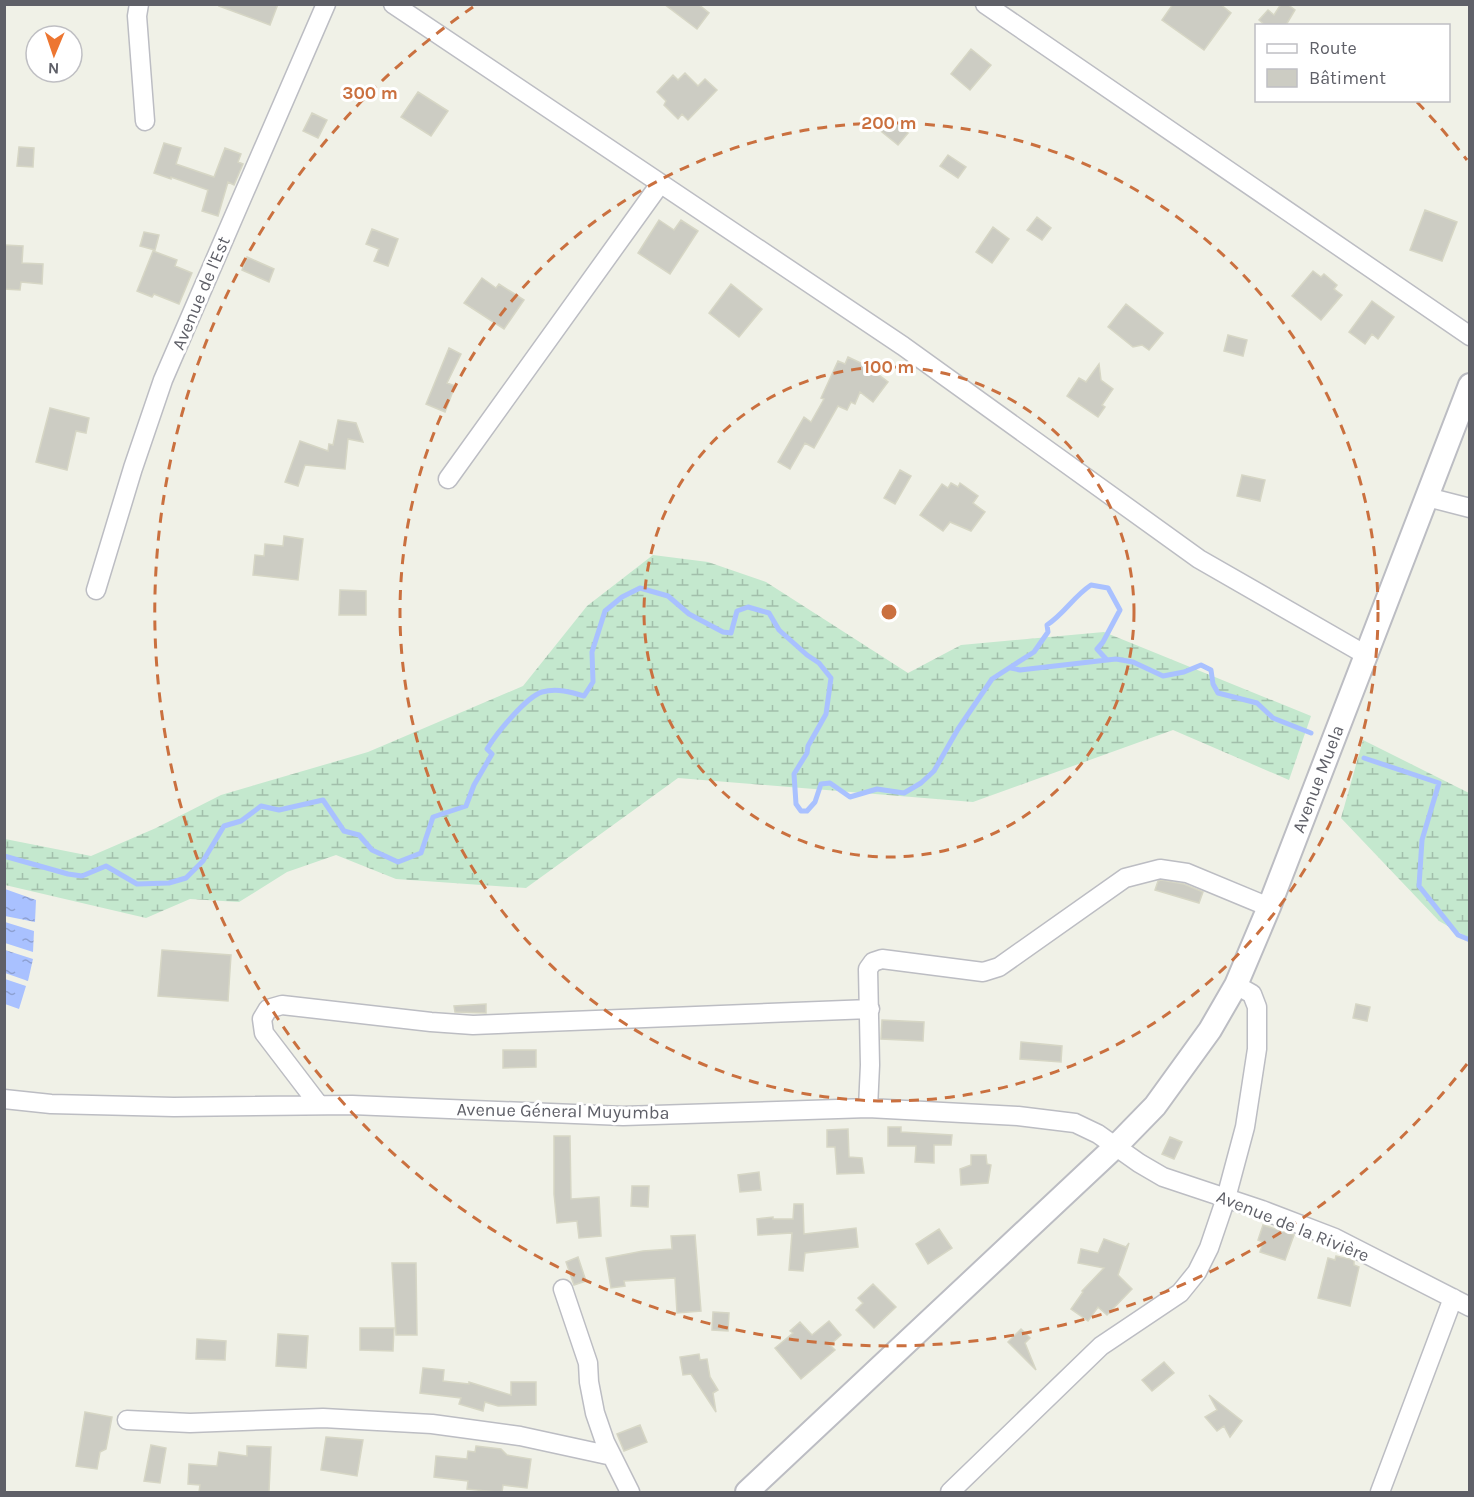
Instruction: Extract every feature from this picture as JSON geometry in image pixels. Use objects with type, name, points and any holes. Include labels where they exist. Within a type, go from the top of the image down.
[{"type":"street","points":[[139,4],[137,16],[145,121]]},
{"type":"street","name":"Avenue de l'Est","points":[[96,590],[133,468],[163,380],[326,4]]},
{"type":"street","points":[[393,4],[903,346],[1199,559],[1366,654]]},
{"type":"street","points":[[985,4],[1470,336]]},
{"type":"street","points":[[448,479],[660,184]]},
{"type":"street","name":"Avenue Muela","points":[[747,1492],[1116,1146],[1155,1106],[1183,1070],[1236,985],[1269,907],[1470,385]]},
{"type":"street","points":[[1427,497],[1470,508]]},
{"type":"street","points":[[868,1108],[870,1009],[868,969],[873,962],[882,959],[983,972],[999,967],[1125,878],[1160,869],[1187,873],[1269,907]]},
{"type":"street","points":[[950,1492],[1101,1346],[1180,1293],[1197,1272],[1209,1248],[1226,1198],[1245,1127],[1257,1049],[1257,1007],[1252,994],[1236,985]]},
{"type":"street","points":[[319,1105],[264,1033],[262,1019],[268,1009],[282,1005],[473,1025],[870,1009]]},
{"type":"street","name":"Avenue Géneral Muyumba","points":[[4,1099],[51,1104],[174,1107],[374,1106],[623,1116],[868,1108],[1018,1116],[1075,1124],[1088,1127],[1116,1146]]},
{"type":"street","name":"Avenue de la Rivière","points":[[1116,1146],[1138,1163],[1163,1177],[1335,1238],[1470,1307]]},
{"type":"street","points":[[563,1289],[588,1363],[595,1413],[604,1442],[630,1492]]},
{"type":"street","points":[[1380,1492],[1453,1298]]},
{"type":"street","points":[[127,1420],[190,1423],[323,1418],[432,1424],[520,1436],[612,1456]]},
{"type":"green space","points":[[653,555],[708,562],[766,582],[908,673],[961,645],[1104,632],[1311,716],[1289,780],[1173,730],[973,802],[678,778],[526,888],[396,879],[336,855],[287,872],[239,902],[190,899],[146,918],[5,885],[5,839],[91,856],[156,828],[221,795],[368,752],[523,686],[587,606]]},
{"type":"green space","points":[[1363,740],[1469,793],[1469,938],[1439,921],[1341,818]]},
{"type":"water","points":[[5,889],[36,900],[35,922],[5,916]]},
{"type":"water","points":[[5,922],[34,931],[33,952],[5,943]]},
{"type":"water","points":[[5,950],[33,959],[28,981],[5,973]]},
{"type":"water","points":[[5,979],[26,986],[19,1009],[5,1004]]},
{"type":"building","points":[[220,4],[278,4],[270,25],[219,6]]},
{"type":"building","points":[[664,4],[698,4],[709,13],[697,29]]},
{"type":"building","points":[[1173,4],[1220,4],[1231,13],[1204,50],[1162,20]]},
{"type":"building","points":[[1281,4],[1287,4],[1295,10],[1287,24],[1264,24],[1259,20],[1268,10],[1274,15]]},
{"type":"building","points":[[971,49],[991,65],[970,90],[951,74]]},
{"type":"building","points":[[685,73],[698,86],[705,79],[717,90],[688,120],[682,114],[678,119],[664,105],[666,101],[657,92],[673,75],[678,80]]},
{"type":"building","points":[[418,92],[448,111],[431,136],[401,117]]},
{"type":"building","points":[[312,113],[327,120],[318,138],[303,131]]},
{"type":"building","points":[[888,116],[908,133],[898,145],[877,128]]},
{"type":"building","points":[[164,143],[181,148],[176,164],[214,177],[225,148],[241,154],[238,162],[243,164],[234,185],[228,182],[218,216],[202,211],[208,190],[154,173]]},
{"type":"building","points":[[19,147],[34,148],[33,167],[17,166]]},
{"type":"building","points":[[948,155],[966,167],[958,178],[940,166]]},
{"type":"building","points":[[1425,210],[1457,222],[1442,261],[1410,250]]},
{"type":"building","points":[[1037,217],[1051,228],[1042,240],[1027,230]]},
{"type":"building","points":[[659,220],[674,230],[681,220],[698,231],[670,274],[638,253]]},
{"type":"building","points":[[993,227],[1009,239],[992,263],[976,252]]},
{"type":"building","points":[[372,229],[398,239],[388,266],[374,261],[379,249],[366,244]]},
{"type":"building","points":[[144,232],[159,235],[155,250],[140,246]]},
{"type":"building","points":[[4,245],[23,246],[22,263],[43,264],[42,284],[21,282],[20,290],[4,289]]},
{"type":"building","points":[[153,251],[177,260],[175,266],[192,273],[179,304],[154,294],[152,297],[137,291]]},
{"type":"building","points":[[247,257],[274,269],[269,282],[242,270]]},
{"type":"building","points":[[1313,271],[1321,277],[1324,274],[1337,285],[1334,289],[1342,295],[1321,320],[1292,296]]},
{"type":"building","points":[[482,278],[496,288],[499,284],[524,300],[504,329],[464,303]]},
{"type":"building","points":[[731,284],[762,309],[739,337],[709,313]]},
{"type":"building","points":[[1372,301],[1394,317],[1378,339],[1372,334],[1365,344],[1349,332]]},
{"type":"building","points":[[1126,304],[1163,333],[1149,350],[1142,345],[1133,347],[1108,327]]},
{"type":"building","points":[[1228,335],[1247,340],[1243,356],[1224,351]]},
{"type":"building","points":[[449,348],[461,354],[447,383],[455,386],[445,412],[426,404]]},
{"type":"building","points":[[848,357],[867,366],[888,382],[873,402],[860,392],[855,404],[851,402],[847,410],[838,406],[814,448],[805,443],[790,469],[778,462],[804,417],[811,422],[824,399],[821,398],[838,361],[845,364]]},
{"type":"building","points":[[1099,364],[1101,380],[1113,389],[1102,405],[1105,407],[1098,417],[1067,396],[1079,378],[1086,382]]},
{"type":"building","points":[[50,408],[89,418],[86,433],[76,431],[67,470],[36,462]]},
{"type":"building","points":[[338,420],[356,423],[363,442],[348,439],[345,469],[305,465],[298,486],[285,482],[300,441],[328,451],[329,444],[333,445]]},
{"type":"building","points":[[900,470],[911,476],[895,504],[884,498]]},
{"type":"building","points":[[1242,475],[1265,480],[1260,501],[1237,496]]},
{"type":"building","points":[[951,483],[958,487],[960,483],[978,496],[973,503],[985,512],[971,531],[950,522],[943,531],[920,515],[942,484],[948,488]]},
{"type":"building","points":[[284,536],[303,539],[298,580],[253,575],[255,555],[264,556],[265,544],[283,546]]},
{"type":"building","points":[[340,590],[366,591],[366,615],[339,615]]},
{"type":"building","points":[[1158,881],[1184,884],[1203,892],[1199,903],[1155,890]]},
{"type":"building","points":[[162,950],[231,955],[228,1001],[158,996]]},
{"type":"building","points":[[486,1004],[486,1013],[455,1012],[454,1006]]},
{"type":"building","points":[[1356,1004],[1370,1007],[1367,1021],[1353,1018]]},
{"type":"building","points":[[882,1020],[924,1022],[923,1041],[881,1039]]},
{"type":"building","points":[[1021,1042],[1062,1046],[1061,1062],[1020,1059]]},
{"type":"building","points":[[503,1050],[536,1050],[536,1067],[503,1068]]},
{"type":"building","points":[[888,1127],[901,1127],[901,1132],[952,1135],[951,1145],[934,1145],[934,1163],[915,1162],[916,1146],[888,1146]]},
{"type":"building","points":[[848,1129],[849,1157],[862,1158],[864,1173],[837,1174],[835,1147],[827,1147],[827,1130]]},
{"type":"building","points":[[554,1136],[570,1136],[571,1199],[599,1197],[601,1236],[579,1238],[577,1221],[557,1223],[554,1194]]},
{"type":"building","points":[[1170,1137],[1182,1142],[1174,1159],[1162,1154]]},
{"type":"building","points":[[971,1155],[986,1155],[987,1164],[991,1165],[988,1183],[961,1185],[960,1169],[971,1165]]},
{"type":"building","points":[[759,1172],[761,1190],[740,1192],[738,1175]]},
{"type":"building","points":[[632,1186],[649,1186],[648,1207],[631,1206]]},
{"type":"building","points":[[794,1204],[803,1204],[804,1234],[856,1228],[858,1247],[805,1253],[803,1271],[789,1270],[792,1233],[758,1235],[757,1219],[773,1217],[773,1219],[793,1219]]},
{"type":"building","points":[[1263,1225],[1294,1235],[1285,1260],[1260,1252],[1263,1242],[1258,1240]]},
{"type":"building","points":[[939,1229],[952,1248],[928,1264],[916,1244]]},
{"type":"building","points":[[695,1235],[701,1311],[677,1313],[675,1278],[624,1281],[625,1286],[611,1288],[606,1258],[643,1251],[672,1249],[671,1236]]},
{"type":"building","points":[[1104,1239],[1126,1247],[1129,1243],[1118,1275],[1132,1289],[1107,1315],[1098,1307],[1088,1321],[1071,1309],[1082,1291],[1104,1268],[1078,1263],[1081,1249],[1098,1253]]},
{"type":"building","points":[[1336,1256],[1354,1260],[1354,1265],[1359,1267],[1350,1306],[1318,1298],[1328,1258],[1335,1260]]},
{"type":"building","points":[[578,1257],[586,1281],[574,1285],[566,1262]]},
{"type":"building","points":[[392,1263],[416,1263],[417,1335],[396,1335]]},
{"type":"building","points":[[873,1284],[896,1307],[874,1328],[856,1310],[863,1303],[858,1298]]},
{"type":"building","points":[[713,1312],[729,1313],[728,1331],[712,1330]]},
{"type":"building","points":[[829,1321],[841,1335],[830,1345],[835,1350],[801,1379],[775,1348],[793,1333],[790,1331],[800,1322],[812,1335]]},
{"type":"building","points":[[360,1328],[394,1328],[393,1351],[360,1350]]},
{"type":"building","points":[[1021,1329],[1030,1338],[1025,1343],[1036,1370],[1008,1342]]},
{"type":"building","points":[[278,1334],[308,1336],[306,1368],[276,1366]]},
{"type":"building","points":[[197,1339],[226,1341],[225,1360],[196,1359]]},
{"type":"building","points":[[699,1354],[700,1360],[707,1359],[710,1377],[718,1390],[713,1393],[716,1412],[691,1374],[683,1375],[680,1357]]},
{"type":"building","points":[[1164,1362],[1174,1373],[1152,1391],[1142,1380]]},
{"type":"building","points":[[423,1368],[444,1370],[443,1381],[469,1384],[469,1382],[511,1395],[511,1382],[536,1382],[536,1405],[498,1406],[485,1402],[483,1411],[459,1404],[461,1398],[420,1393]]},
{"type":"building","points":[[1209,1395],[1242,1421],[1230,1437],[1224,1426],[1217,1431],[1205,1417],[1217,1410]]},
{"type":"building","points":[[85,1412],[112,1417],[106,1449],[100,1452],[97,1469],[76,1466]]},
{"type":"building","points":[[640,1425],[647,1442],[624,1451],[617,1434]]},
{"type":"building","points":[[326,1437],[363,1440],[357,1476],[321,1470]]},
{"type":"building","points":[[151,1445],[166,1448],[160,1483],[144,1481]]},
{"type":"building","points":[[247,1446],[271,1447],[269,1492],[199,1492],[200,1485],[188,1484],[189,1464],[217,1466],[219,1452],[247,1456]]},
{"type":"building","points":[[476,1446],[501,1449],[507,1455],[531,1459],[527,1488],[503,1485],[502,1492],[467,1489],[468,1481],[434,1477],[436,1456],[467,1459],[468,1451],[475,1452]]},
{"type":"waterway","points":[[4,856],[68,874],[82,876],[106,866],[137,884],[169,883],[186,878],[203,861],[224,826],[241,821],[261,806],[279,810],[323,800],[344,831],[359,835],[372,850],[398,862],[421,853],[433,817],[466,806],[474,785],[492,754],[487,749],[520,708],[542,692],[564,691],[584,696],[593,682],[592,652],[605,611],[622,597],[640,588],[668,596],[689,614],[723,632],[731,633],[737,611],[748,607],[769,613],[779,630],[819,663],[831,678],[826,714],[794,774],[796,804],[801,811],[807,811],[815,802],[821,784],[830,783],[850,797],[877,789],[904,793],[921,783],[934,771],[958,729],[992,679],[1034,652],[1048,632],[1047,625],[1091,585],[1108,588],[1120,610],[1097,649],[1107,660],[1133,662],[1163,676],[1184,672],[1201,665],[1211,670],[1213,684],[1218,693],[1257,703],[1273,718],[1311,733]]},
{"type":"waterway","points":[[1011,668],[1020,670],[1107,660]]},
{"type":"waterway","points":[[1364,758],[1439,783],[1422,840],[1419,886],[1458,935],[1470,940]]}]
